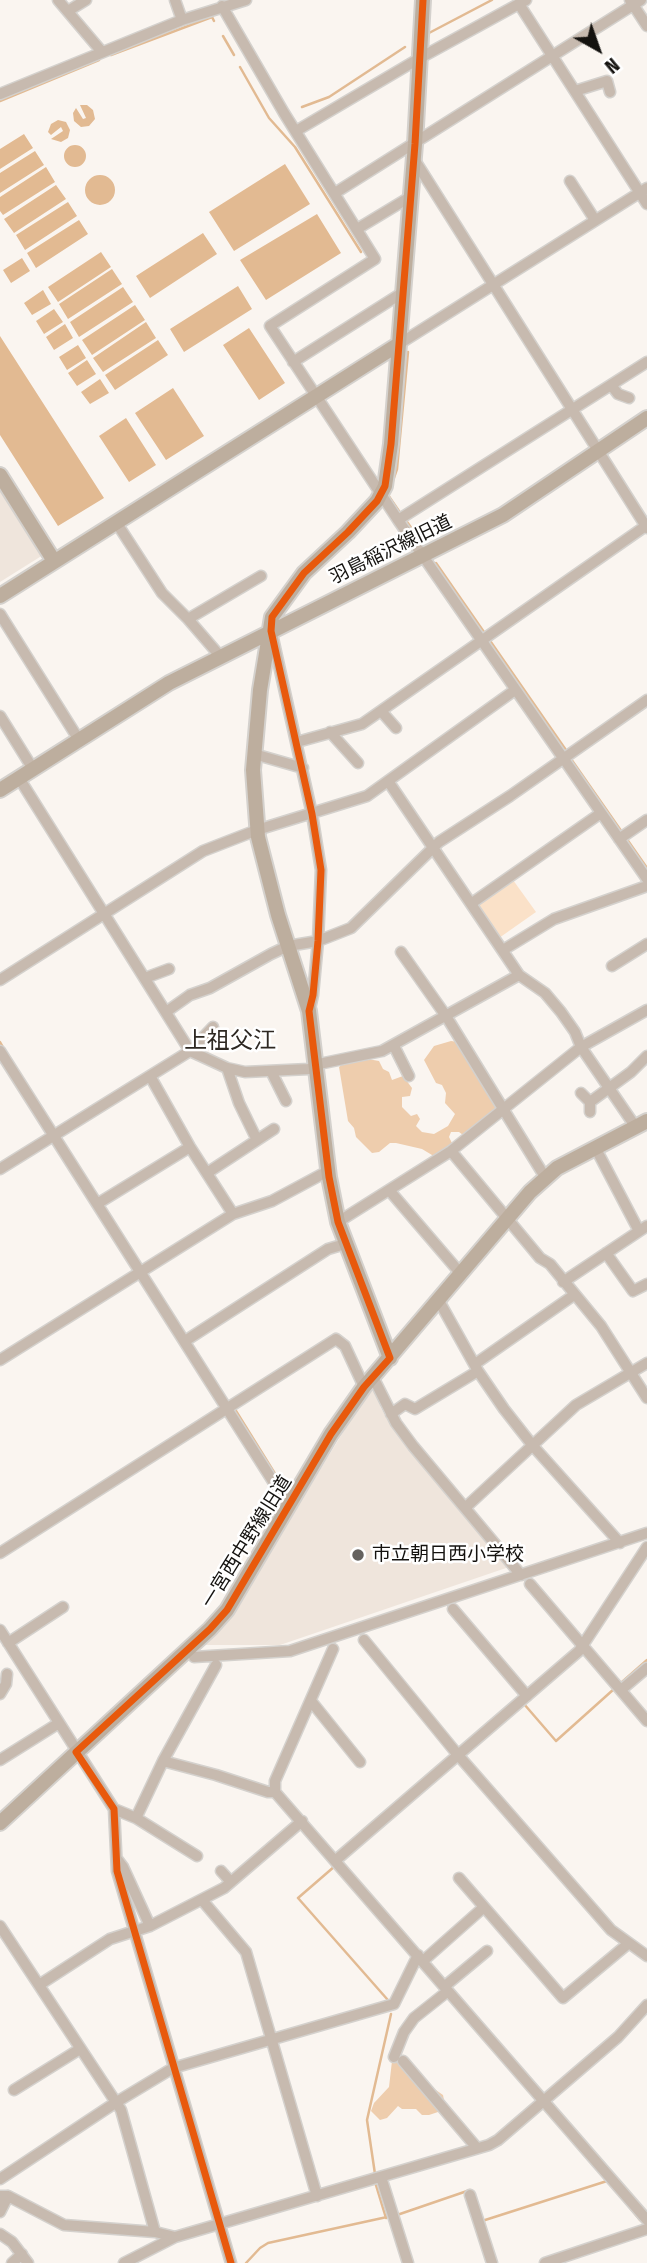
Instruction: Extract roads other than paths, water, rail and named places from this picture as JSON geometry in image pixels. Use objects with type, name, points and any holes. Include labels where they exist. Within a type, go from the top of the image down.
[{"type":"street","points":[[58,0],[102,52]]},
{"type":"street","points":[[68,12],[86,0]]},
{"type":"street","points":[[175,0],[182,20]]},
{"type":"street","points":[[0,94],[182,20],[246,0]]},
{"type":"street","points":[[390,1358],[338,1222],[328,1171],[309,1011],[288,946],[257,830],[253,783],[264,656],[272,617],[304,573],[348,532],[385,486],[391,444],[414,159],[423,0]]},
{"type":"street","points":[[335,194],[635,1],[647,26]]},
{"type":"street","points":[[296,131],[420,58],[523,2],[575,91],[643,190],[647,204]]},
{"type":"street","points":[[222,6],[375,259],[270,326],[380,495],[647,879]]},
{"type":"street","points":[[575,91],[607,81],[610,92]]},
{"type":"street","points":[[297,741],[362,724],[647,526],[414,159]]},
{"type":"street","points":[[570,181],[595,220]]},
{"type":"street","points":[[0,596],[643,190]]},
{"type":"street","points":[[357,229],[410,197]]},
{"type":"street","points":[[293,362],[402,293]]},
{"type":"street","points":[[398,520],[646,365]]},
{"type":"street","points":[[611,385],[618,394],[629,398]]},
{"type":"street","name":"羽島稲沢線旧道","points":[[0,790],[169,683],[503,515],[647,418]]},
{"type":"street","points":[[0,475],[54,561]]},
{"type":"street","points":[[116,522],[162,593],[220,656]]},
{"type":"street","points":[[188,619],[261,576]]},
{"type":"street","points":[[0,614],[79,740]]},
{"type":"street","points":[[271,631],[303,768],[321,870],[318,941],[309,1011]]},
{"type":"street","points":[[0,980],[203,851],[257,830],[367,796],[514,690]]},
{"type":"street","points":[[166,1012],[190,995],[210,988],[288,946],[318,941],[351,928],[439,842],[647,700]]},
{"type":"street","points":[[381,711],[396,727]]},
{"type":"street","points":[[0,716],[33,769]]},
{"type":"street","points":[[330,732],[358,763]]},
{"type":"street","points":[[254,754],[303,768]]},
{"type":"street","points":[[19,778],[190,1051],[227,1068],[245,1072],[309,1069],[394,1046],[519,975]]},
{"type":"street","points":[[388,781],[519,975],[545,993],[561,1012],[608,1088],[641,1124]]},
{"type":"street","points":[[472,903],[601,813]]},
{"type":"street","points":[[619,839],[647,820]]},
{"type":"street","points":[[503,950],[554,919],[647,886]]},
{"type":"street","points":[[612,966],[647,944]]},
{"type":"street","points":[[401,952],[446,1016],[545,1177]]},
{"type":"street","points":[[145,978],[169,969]]},
{"type":"street","points":[[338,1222],[451,1151],[581,1047],[647,1010]]},
{"type":"street","points":[[0,1169],[190,1051],[213,1027]]},
{"type":"street","points":[[394,1046],[409,1076]]},
{"type":"street","points":[[0,1051],[138,1273],[185,1341],[288,1505]]},
{"type":"street","points":[[581,1093],[590,1107],[608,1088],[631,1072],[647,1056]]},
{"type":"street","points":[[227,1068],[239,1103],[257,1140]]},
{"type":"street","points":[[271,1071],[286,1101]]},
{"type":"street","points":[[150,1076],[190,1147],[233,1214]]},
{"type":"street","name":"一宮西中野線旧道","points":[[0,1823],[210,1629],[226,1610],[331,1434],[368,1382],[508,1217],[545,1177],[557,1168],[641,1124]]},
{"type":"street","points":[[207,1173],[274,1129]]},
{"type":"street","points":[[97,1205],[190,1147]]},
{"type":"street","points":[[563,1282],[643,1228],[595,1147]]},
{"type":"street","points":[[451,1151],[601,1326],[647,1398]]},
{"type":"street","points":[[0,1360],[233,1214],[272,1201],[328,1171]]},
{"type":"street","points":[[389,1190],[461,1274]]},
{"type":"street","points":[[185,1341],[328,1249],[345,1244]]},
{"type":"street","points":[[606,1253],[633,1291],[647,1284]]},
{"type":"street","points":[[391,1414],[405,1404],[415,1409],[574,1295]]},
{"type":"street","points":[[439,1301],[477,1367],[533,1446],[620,1543]]},
{"type":"street","points":[[0,1553],[336,1339],[345,1346],[413,1446],[521,1574]]},
{"type":"street","points":[[466,1507],[576,1405],[647,1363]]},
{"type":"street","points":[[194,1657],[290,1651],[647,1534]]},
{"type":"street","points":[[336,1860],[583,1646],[646,1550]]},
{"type":"street","points":[[530,1584],[647,1721]]},
{"type":"street","points":[[8,1643],[63,1607]]},
{"type":"street","points":[[453,1609],[527,1696]]},
{"type":"street","points":[[0,1630],[114,1809],[115,1855],[133,1933],[231,2263]]},
{"type":"street","points":[[364,1640],[458,1755],[611,1930],[647,1956]]},
{"type":"street","points":[[333,1648],[275,1781],[275,1792],[647,2220]]},
{"type":"street","points":[[136,1818],[163,1761],[216,1665]]},
{"type":"street","points":[[621,1690],[647,1668]]},
{"type":"street","points":[[0,1694],[6,1684],[7,1674]]},
{"type":"street","points":[[310,1701],[360,1762]]},
{"type":"street","points":[[0,1760],[59,1723]]},
{"type":"street","points":[[163,1761],[275,1792]]},
{"type":"street","points":[[114,1809],[136,1818],[197,1856]]},
{"type":"street","points":[[39,1985],[110,1939],[150,1926],[231,1882],[302,1821]]},
{"type":"street","points":[[115,1855],[150,1926]]},
{"type":"street","points":[[221,1871],[231,1882]]},
{"type":"street","points":[[458,1878],[563,1998],[629,1943]]},
{"type":"street","points":[[202,1900],[246,1952],[317,2196]]},
{"type":"street","points":[[0,2179],[173,2068],[394,2004],[420,1959],[484,1907]]},
{"type":"street","points":[[0,1926],[121,2110],[155,2232]]},
{"type":"street","points":[[477,2148],[399,2059],[404,2032],[414,2018],[487,1951]]},
{"type":"street","points":[[124,2263],[175,2237],[498,2140],[618,2037],[647,2005]]},
{"type":"street","points":[[13,2090],[80,2049]]},
{"type":"street","points":[[380,2177],[408,2263]]},
{"type":"street","points":[[470,2194],[492,2263]]},
{"type":"street","points":[[0,2213],[4,2196],[64,2225],[155,2232],[175,2237]]},
{"type":"street","points":[[545,2263],[647,2228]]},
{"type":"street","points":[[0,2234],[12,2242],[25,2259],[12,2263]]},
{"type":"street","points":[[577,2252],[581,2263]]},
{"type":"waterway","points":[[429,33],[492,0]]},
{"type":"waterway","points":[[111,55],[212,17],[214,21]]},
{"type":"waterway","points":[[223,36],[234,55]]},
{"type":"waterway","points":[[302,107],[329,97],[405,47]]},
{"type":"waterway","points":[[0,101],[99,60]]},
{"type":"waterway","points":[[240,67],[269,118],[295,147],[361,252]]},
{"type":"waterway","points":[[401,514],[388,495],[397,469],[408,352]]},
{"type":"waterway","points":[[405,519],[419,539]]},
{"type":"waterway","points":[[436,563],[568,753]]},
{"type":"waterway","points":[[571,759],[647,868]]},
{"type":"waterway","points":[[0,1042],[4,1049]]},
{"type":"waterway","points":[[236,1411],[282,1485]]},
{"type":"waterway","points":[[622,1682],[647,1660]]},
{"type":"waterway","points":[[524,1704],[556,1741],[614,1689]]},
{"type":"waterway","points":[[335,1866],[298,1898],[387,1999]]},
{"type":"waterway","points":[[375,2174],[367,2120],[391,2014]]},
{"type":"waterway","points":[[482,2221],[607,2181]]},
{"type":"waterway","points":[[375,2182],[386,2218]]},
{"type":"waterway","points":[[397,2215],[470,2190]]},
{"type":"waterway","points":[[631,2209],[640,2220]]},
{"type":"waterway","points":[[246,2263],[268,2243],[387,2217]]},
{"type":"place","name":"市立朝日西小学校","points":[[358,1555]]},
{"type":"district","name":"上祖父江","points":[[230,1042]]}]
